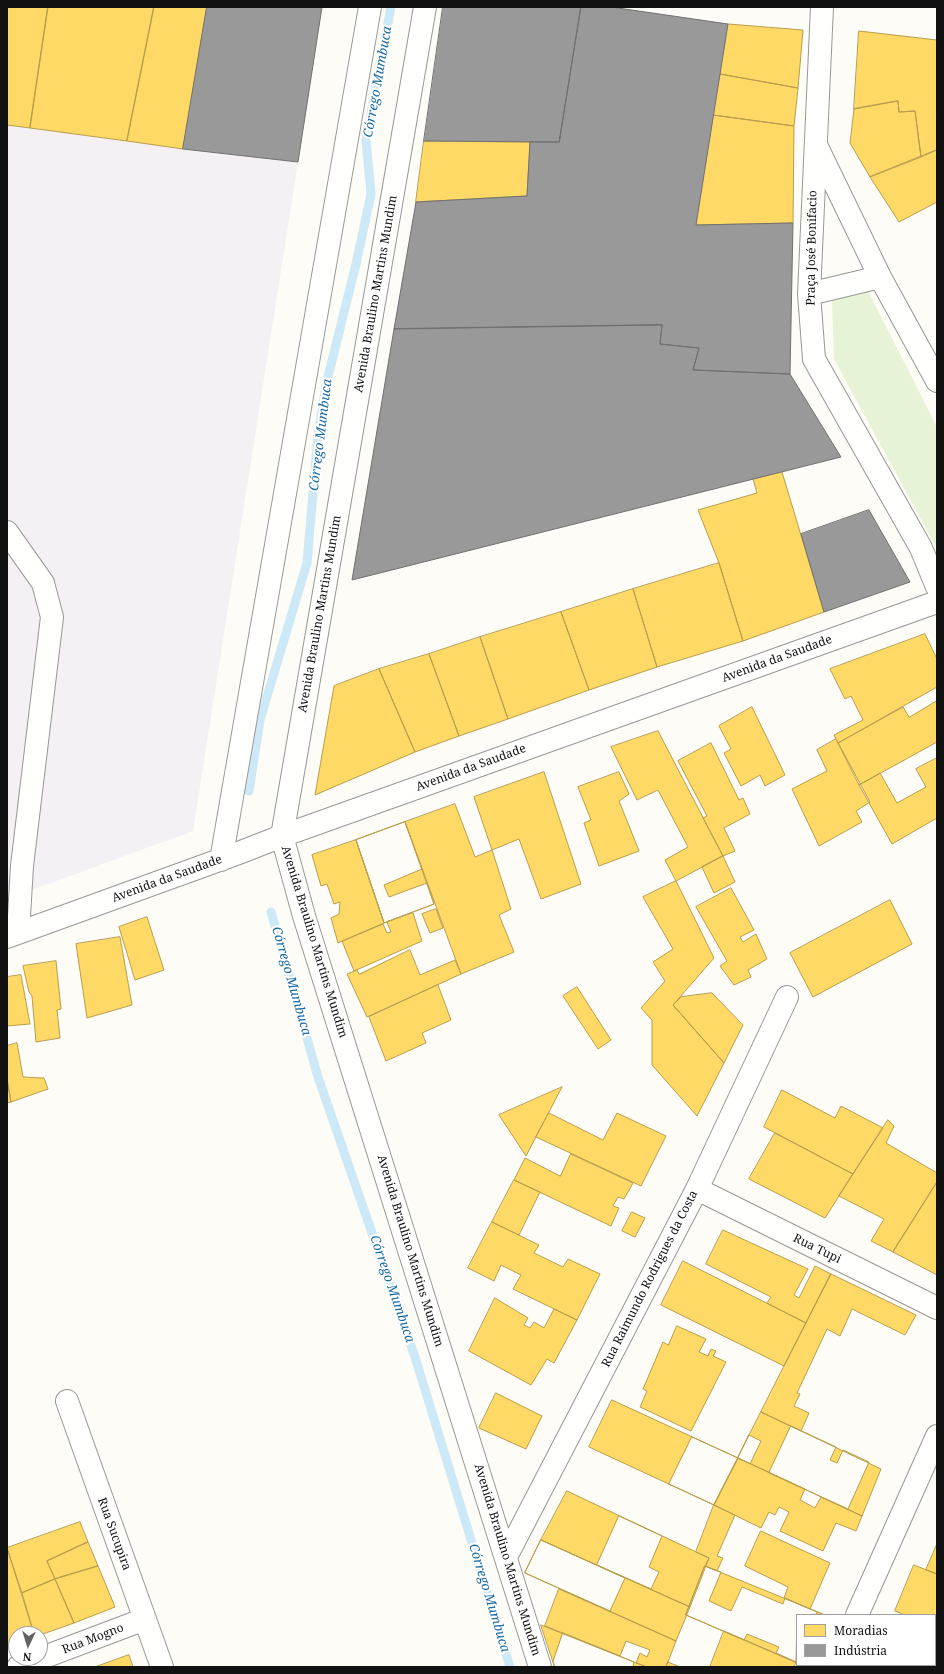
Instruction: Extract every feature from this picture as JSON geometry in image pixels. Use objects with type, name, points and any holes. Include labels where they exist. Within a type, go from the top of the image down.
[{"type":"street","points":[[229,857],[370,7]]},
{"type":"street","name":"Avenida Braulino Martins Mundim","points":[[425,7],[277,837],[304,916],[540,1667]]},
{"type":"street","points":[[815,144],[822,7]]},
{"type":"street","name":"Praça José Bonifacio","points":[[815,144],[880,277],[937,381]]},
{"type":"street","name":"Praça José Bonifacio","points":[[815,144],[810,294],[814,359],[921,548],[937,587]]},
{"type":"street","points":[[810,294],[880,277]]},
{"type":"street","points":[[7,532],[44,583],[52,617],[22,866],[12,935]]},
{"type":"street","name":"Avenida da Saudade","points":[[12,935],[229,857],[277,837],[937,602]]},
{"type":"street","name":"Rua Raimundo Rodrigues da Costa","points":[[506,1557],[697,1189],[787,998]]},
{"type":"street","name":"Rua Tupi","points":[[697,1189],[937,1308]]},
{"type":"street","name":"Rua Sucupira","points":[[67,1401],[162,1667]]},
{"type":"street","points":[[857,1614],[937,1436]]},
{"type":"street","name":"Rua Mogno","points":[[18,1667],[145,1619]]},
{"type":"shaded area","points":[[7,125],[183,149],[298,162],[193,831],[7,899]]},
{"type":"green space","points":[[854,287],[868,291],[937,427],[937,549],[834,359],[832,299]]},
{"type":"building: Moradias","points":[[7,7],[48,7],[30,128],[7,125]]},
{"type":"building: Moradias","points":[[48,7],[154,7],[127,141],[30,128]]},
{"type":"building: Moradias","points":[[154,7],[207,7],[183,149],[127,141]]},
{"type":"building: Moradias","points":[[728,24],[803,30],[798,88],[720,74]]},
{"type":"building: Moradias","points":[[859,31],[937,40],[937,150],[921,157],[915,111],[899,112],[898,101],[854,109]]},
{"type":"building: Moradias","points":[[720,74],[798,88],[794,126],[713,115]]},
{"type":"building: Moradias","points":[[898,101],[899,112],[915,111],[921,157],[870,177],[850,143],[854,109]]},
{"type":"building: Moradias","points":[[713,115],[794,126],[793,223],[696,225]]},
{"type":"building: Moradias","points":[[424,141],[530,142],[527,196],[416,202]]},
{"type":"building: Moradias","points":[[937,150],[937,202],[899,222],[870,177]]},
{"type":"building: Moradias","points":[[782,472],[824,612],[743,641],[719,563],[698,510],[757,493],[753,479]]},
{"type":"building: Moradias","points":[[719,563],[743,641],[657,667],[633,589]]},
{"type":"building: Moradias","points":[[633,589],[657,667],[589,690],[561,612]]},
{"type":"building: Moradias","points":[[561,612],[589,690],[508,719],[480,637]]},
{"type":"building: Moradias","points":[[925,634],[937,659],[937,687],[838,743],[834,735],[863,720],[851,696],[845,699],[830,669]]},
{"type":"building: Moradias","points":[[480,637],[508,719],[459,736],[429,654]]},
{"type":"building: Moradias","points":[[429,654],[459,736],[415,752],[379,669]]},
{"type":"building: Moradias","points":[[379,669],[415,752],[315,795],[334,686]]},
{"type":"building: Moradias","points":[[937,701],[937,742],[859,785],[838,743],[903,707],[909,717]]},
{"type":"building: Moradias","points":[[752,707],[785,775],[765,786],[760,775],[741,786],[724,753],[731,749],[719,726]]},
{"type":"building: Moradias","points":[[658,731],[723,856],[676,881],[665,860],[688,847],[658,790],[637,800],[611,747]]},
{"type":"building: Moradias","points":[[836,739],[870,802],[856,811],[862,822],[819,846],[792,789],[827,771],[817,750]]},
{"type":"building: Moradias","points":[[711,743],[739,800],[743,798],[750,814],[724,828],[735,851],[723,856],[703,818],[707,816],[678,761]]},
{"type":"building: Moradias","points":[[937,758],[937,818],[892,844],[859,785],[880,773],[897,803],[926,787],[916,769]]},
{"type":"building: Moradias","points":[[544,772],[581,884],[541,899],[519,839],[492,850],[474,797]]},
{"type":"building: Moradias","points":[[619,772],[629,794],[619,801],[639,851],[599,866],[584,823],[591,820],[578,787]]},
{"type":"building: Moradias","points":[[455,804],[475,857],[492,850],[511,909],[499,915],[514,952],[461,974],[405,822]]},
{"type":"building: Moradias","points":[[405,822],[434,904],[384,923],[356,840]]},
{"type":"building: Moradias","points":[[405,822],[422,869],[384,885],[389,897],[427,883],[434,904],[384,923],[356,840]]},
{"type":"building: Moradias","points":[[356,840],[384,923],[338,943],[331,918],[339,914],[340,902],[334,904],[327,884],[321,886],[312,855]]},
{"type":"building: Moradias","points":[[723,856],[735,882],[714,893],[702,867]]},
{"type":"building: Moradias","points":[[676,881],[714,958],[673,1005],[724,1063],[697,1116],[652,1065],[652,1020],[641,1008],[665,981],[653,962],[673,949],[643,897]]},
{"type":"building: Moradias","points":[[731,888],[754,930],[740,937],[743,942],[756,934],[767,959],[748,970],[751,977],[734,985],[720,966],[727,961],[696,907]]},
{"type":"building: Moradias","points":[[890,900],[912,944],[813,997],[790,953]]},
{"type":"building: Moradias","points":[[436,909],[443,928],[430,933],[422,914]]},
{"type":"building: Moradias","points":[[413,913],[422,941],[354,971],[342,941],[383,924],[387,933],[391,932],[387,922]]},
{"type":"building: Moradias","points":[[147,917],[164,970],[135,980],[119,927]]},
{"type":"building: Moradias","points":[[120,937],[132,1005],[87,1018],[76,944]]},
{"type":"building: Moradias","points":[[410,950],[420,975],[455,960],[461,974],[367,1017],[347,974],[357,970],[359,974]]},
{"type":"building: Moradias","points":[[56,961],[61,1009],[57,1010],[60,1038],[36,1042],[32,996],[29,992],[23,966]]},
{"type":"building: Moradias","points":[[21,975],[30,1024],[7,1026],[7,977]]},
{"type":"building: Moradias","points":[[438,985],[451,1020],[422,1033],[426,1043],[386,1061],[369,1017]]},
{"type":"building: Moradias","points":[[577,987],[611,1040],[598,1049],[563,996]]},
{"type":"building: Moradias","points":[[712,993],[743,1025],[724,1063],[673,1005],[681,997]]},
{"type":"building: Moradias","points":[[17,1043],[23,1077],[44,1078],[48,1089],[11,1102],[7,1080],[7,1046]]},
{"type":"building: Moradias","points":[[7,1078],[11,1102],[7,1103]]},
{"type":"building: Moradias","points":[[562,1087],[526,1156],[499,1115]]},
{"type":"building: Moradias","points":[[782,1090],[835,1118],[841,1106],[883,1128],[853,1174],[764,1127]]},
{"type":"building: Moradias","points":[[549,1113],[603,1140],[617,1113],[666,1136],[641,1186],[536,1137]]},
{"type":"building: Moradias","points":[[888,1120],[894,1126],[886,1143],[937,1173],[937,1182],[893,1252],[871,1241],[884,1219],[839,1196]]},
{"type":"building: Moradias","points":[[775,1133],[853,1174],[825,1218],[749,1179]]},
{"type":"building: Moradias","points":[[571,1154],[633,1183],[624,1199],[618,1197],[613,1206],[619,1208],[611,1226],[514,1180],[525,1158],[560,1176]]},
{"type":"building: Moradias","points":[[514,1180],[540,1192],[519,1235],[492,1222]]},
{"type":"building: Moradias","points":[[937,1182],[937,1275],[893,1252]]},
{"type":"building: Moradias","points":[[632,1212],[645,1218],[635,1237],[622,1231]]},
{"type":"building: Moradias","points":[[492,1222],[539,1245],[534,1253],[563,1267],[568,1259],[600,1274],[577,1320],[513,1289],[521,1275],[501,1265],[494,1281],[468,1268]]},
{"type":"building: Moradias","points":[[723,1230],[808,1269],[794,1295],[799,1298],[815,1266],[831,1274],[806,1323],[767,1303],[771,1297],[706,1264]]},
{"type":"building: Moradias","points":[[683,1261],[806,1323],[784,1366],[661,1305]]},
{"type":"building: Moradias","points":[[831,1274],[916,1315],[905,1335],[852,1309],[840,1336],[827,1329],[797,1393],[800,1394],[794,1406],[809,1413],[801,1431],[761,1412]]},
{"type":"building: Moradias","points":[[495,1298],[528,1318],[524,1325],[530,1328],[534,1322],[544,1328],[554,1309],[577,1320],[554,1363],[547,1359],[531,1385],[469,1351]]},
{"type":"building: Moradias","points":[[677,1326],[706,1339],[699,1352],[708,1356],[711,1349],[716,1351],[713,1356],[726,1362],[691,1431],[640,1407],[647,1391],[643,1389],[663,1342],[668,1345]]},
{"type":"building: Moradias","points":[[496,1393],[542,1416],[526,1449],[479,1428]]},
{"type":"building: Moradias","points":[[612,1400],[738,1458],[714,1505],[589,1447]]},
{"type":"building: Moradias","points":[[761,1412],[881,1469],[862,1516],[738,1458]]},
{"type":"building: Moradias","points":[[791,1426],[836,1447],[830,1460],[837,1463],[843,1450],[869,1462],[848,1509],[769,1473]]},
{"type":"building: Moradias","points":[[749,1435],[761,1441],[750,1464],[738,1458]]},
{"type":"building: Moradias","points":[[692,1437],[738,1458],[714,1505],[669,1484]]},
{"type":"building: Moradias","points":[[738,1458],[805,1489],[800,1500],[815,1508],[821,1497],[862,1516],[856,1531],[836,1523],[823,1551],[780,1531],[789,1512],[779,1507],[775,1515],[769,1512],[761,1528],[714,1505]]},
{"type":"building: Moradias","points":[[567,1491],[709,1558],[690,1607],[541,1540]]},
{"type":"building: Moradias","points":[[714,1505],[735,1515],[717,1556],[723,1558],[717,1571],[705,1566],[709,1558],[696,1552]]},
{"type":"building: Moradias","points":[[619,1516],[662,1536],[649,1567],[659,1572],[651,1589],[597,1565]]},
{"type":"building: Moradias","points":[[80,1522],[88,1542],[47,1561],[55,1579],[22,1593],[7,1548]]},
{"type":"building: Moradias","points":[[761,1531],[830,1563],[810,1609],[784,1598],[788,1587],[745,1566]]},
{"type":"building: Moradias","points":[[541,1540],[690,1607],[676,1641],[525,1573]]},
{"type":"building: Moradias","points":[[541,1540],[625,1578],[610,1611],[525,1573]]},
{"type":"building: Moradias","points":[[88,1542],[98,1566],[55,1579],[47,1561]]},
{"type":"building: Moradias","points":[[937,1544],[937,1574],[926,1570]]},
{"type":"building: Moradias","points":[[7,1548],[31,1626],[8,1626],[7,1646]]},
{"type":"building: Moradias","points":[[914,1565],[937,1574],[937,1628],[936,1614],[902,1614],[895,1611]]},
{"type":"building: Moradias","points":[[98,1566],[115,1607],[74,1623],[55,1579]]},
{"type":"building: Moradias","points":[[705,1566],[823,1614],[796,1614],[796,1663],[686,1615]]},
{"type":"building: Moradias","points":[[705,1566],[721,1572],[709,1601],[731,1611],[742,1587],[783,1604],[785,1598],[817,1612],[816,1614],[796,1614],[796,1662],[776,1653],[779,1647],[747,1634],[744,1640],[686,1615]]},
{"type":"building: Moradias","points":[[55,1579],[74,1623],[48,1632],[48,1626],[32,1626],[22,1593]]},
{"type":"building: Moradias","points":[[559,1589],[676,1641],[666,1667],[647,1667],[636,1663],[640,1653],[647,1657],[650,1650],[626,1641],[620,1656],[545,1626]]},
{"type":"building: Moradias","points":[[541,1625],[634,1662],[647,1667],[555,1667]]},
{"type":"building: Moradias","points":[[937,1628],[937,1667],[916,1667],[936,1666]]},
{"type":"building: Moradias","points":[[724,1631],[796,1662],[794,1667],[710,1667]]},
{"type":"building: Moradias","points":[[563,1633],[634,1662],[633,1667],[555,1667],[553,1662]]},
{"type":"building: Moradias","points":[[129,1655],[133,1667],[95,1667]]},
{"type":"building: Moradias","points":[[668,1662],[680,1667],[666,1667]]},
{"type":"building: Moradias","points":[[890,1666],[893,1667],[877,1667]]},
{"type":"building: Indústria","points":[[207,7],[322,7],[298,162],[183,149]]},
{"type":"building: Indústria","points":[[443,7],[581,7],[559,142],[424,141]]},
{"type":"building: Indústria","points":[[581,7],[611,7],[728,24],[696,225],[793,223],[790,374],[693,370],[699,348],[660,344],[662,325],[394,329],[416,202],[527,196],[530,142],[559,142]]},
{"type":"building: Indústria","points":[[662,325],[660,344],[699,348],[693,370],[790,374],[841,457],[352,580],[394,329]]},
{"type":"building: Indústria","points":[[869,510],[910,582],[824,612],[801,534]]},
{"type":"waterway","name":"Córrego Mumbuca","points":[[249,791],[260,720],[307,563],[318,435],[326,385],[356,264],[371,194],[366,140],[391,7]]},
{"type":"waterway","name":"Córrego Mumbuca","points":[[271,912],[318,1077],[415,1357],[510,1667]]}]
